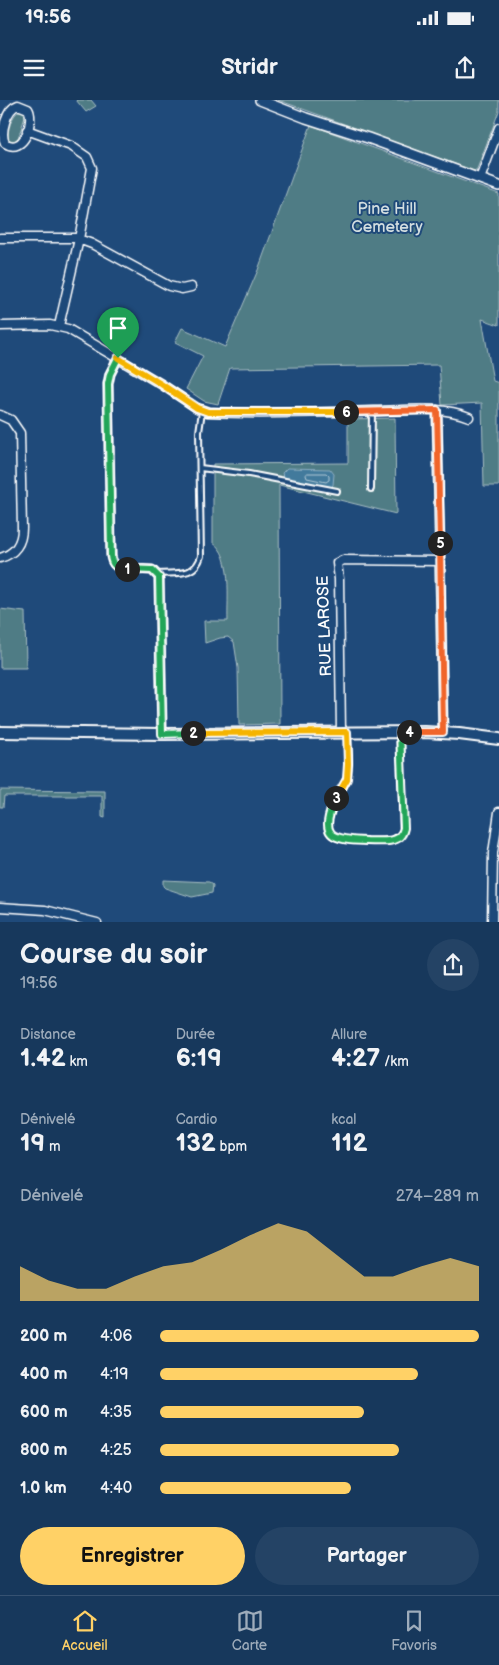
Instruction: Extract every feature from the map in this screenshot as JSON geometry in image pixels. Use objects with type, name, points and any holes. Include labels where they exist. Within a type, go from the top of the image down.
[{"type":"main road","points":[[0,732],[162,734],[443,732],[499,739]]},
{"type":"street","points":[[260,100],[499,186]]},
{"type":"street","points":[[15,106],[25,106],[30,112],[31,119],[27,130],[23,141],[18,146],[8,146],[3,140],[2,134],[10,111],[15,106]]},
{"type":"street","points":[[480,179],[499,128]]},
{"type":"street","points":[[27,130],[71,146],[87,157],[91,164],[92,176],[59,326]]},
{"type":"street","points":[[0,238],[79,239],[92,244],[168,286],[177,289],[191,287]]},
{"type":"street","points":[[0,326],[59,326],[73,331],[202,411],[248,413],[448,410],[469,417]]},
{"type":"street","points":[[118,358],[110,374],[108,384],[111,560],[119,569],[149,570],[156,573],[159,581],[162,734]]},
{"type":"street","points":[[437,410],[443,732]]},
{"type":"street","points":[[0,415],[11,420],[20,433],[22,528],[21,539],[17,548],[0,558]]},
{"type":"street","name":"RUE LAROSE","points":[[344,732],[337,563],[343,560],[440,562]]},
{"type":"street","points":[[492,922],[499,812]]},
{"type":"street","points":[[0,906],[50,911],[98,922]]},
{"type":"lane","points":[[156,573],[185,574],[197,566],[200,561],[199,432],[202,411]]},
{"type":"lane","points":[[372,411],[372,489]]},
{"type":"lane","points":[[200,468],[249,474],[337,491]]},
{"type":"lane","points":[[344,732],[348,764],[347,779],[334,804],[328,827],[331,834],[337,838],[366,841],[393,840],[398,838],[403,831],[400,732]]},
{"type":"green space","points":[[76,100],[91,100],[96,106],[86,112]]},
{"type":"green space","points":[[278,100],[499,100],[499,111],[477,169],[474,171]]},
{"type":"green space","points":[[19,111],[24,112],[25,117],[18,138],[11,141],[8,139],[9,128],[14,116]]},
{"type":"green space","name":"Pine Hill Cemetery","points":[[311,125],[499,194],[499,325],[482,319],[493,381],[499,383],[499,486],[484,486],[482,403],[442,405],[439,365],[230,368],[218,404],[204,401],[186,389],[203,356],[175,342],[182,328],[225,347],[258,270]]},
{"type":"green space","points":[[395,418],[396,514],[279,485],[280,724],[239,725],[238,668],[234,642],[228,637],[205,643],[204,621],[228,621],[228,579],[226,567],[224,557],[213,543],[213,464],[348,463],[348,419]]},
{"type":"green space","points":[[0,609],[25,612],[26,668],[0,668]]},
{"type":"green space","points":[[0,790],[105,791],[105,818],[102,817],[102,796],[4,796],[3,807],[0,807]]},
{"type":"green space","points":[[163,880],[209,882],[213,885],[212,893],[192,897],[165,888]]},
{"type":"water","points":[[287,468],[330,469],[334,474],[333,485],[330,488],[287,478],[282,473]]},
{"type":"route","points":[[118,358],[202,411],[208,412],[437,410],[443,732],[400,732],[404,828],[398,838],[372,841],[354,840],[337,838],[330,833],[328,827],[330,814],[347,779],[347,732],[162,734],[159,577],[152,570],[119,569],[112,563],[111,556],[108,384],[110,374],[118,358]]}]
